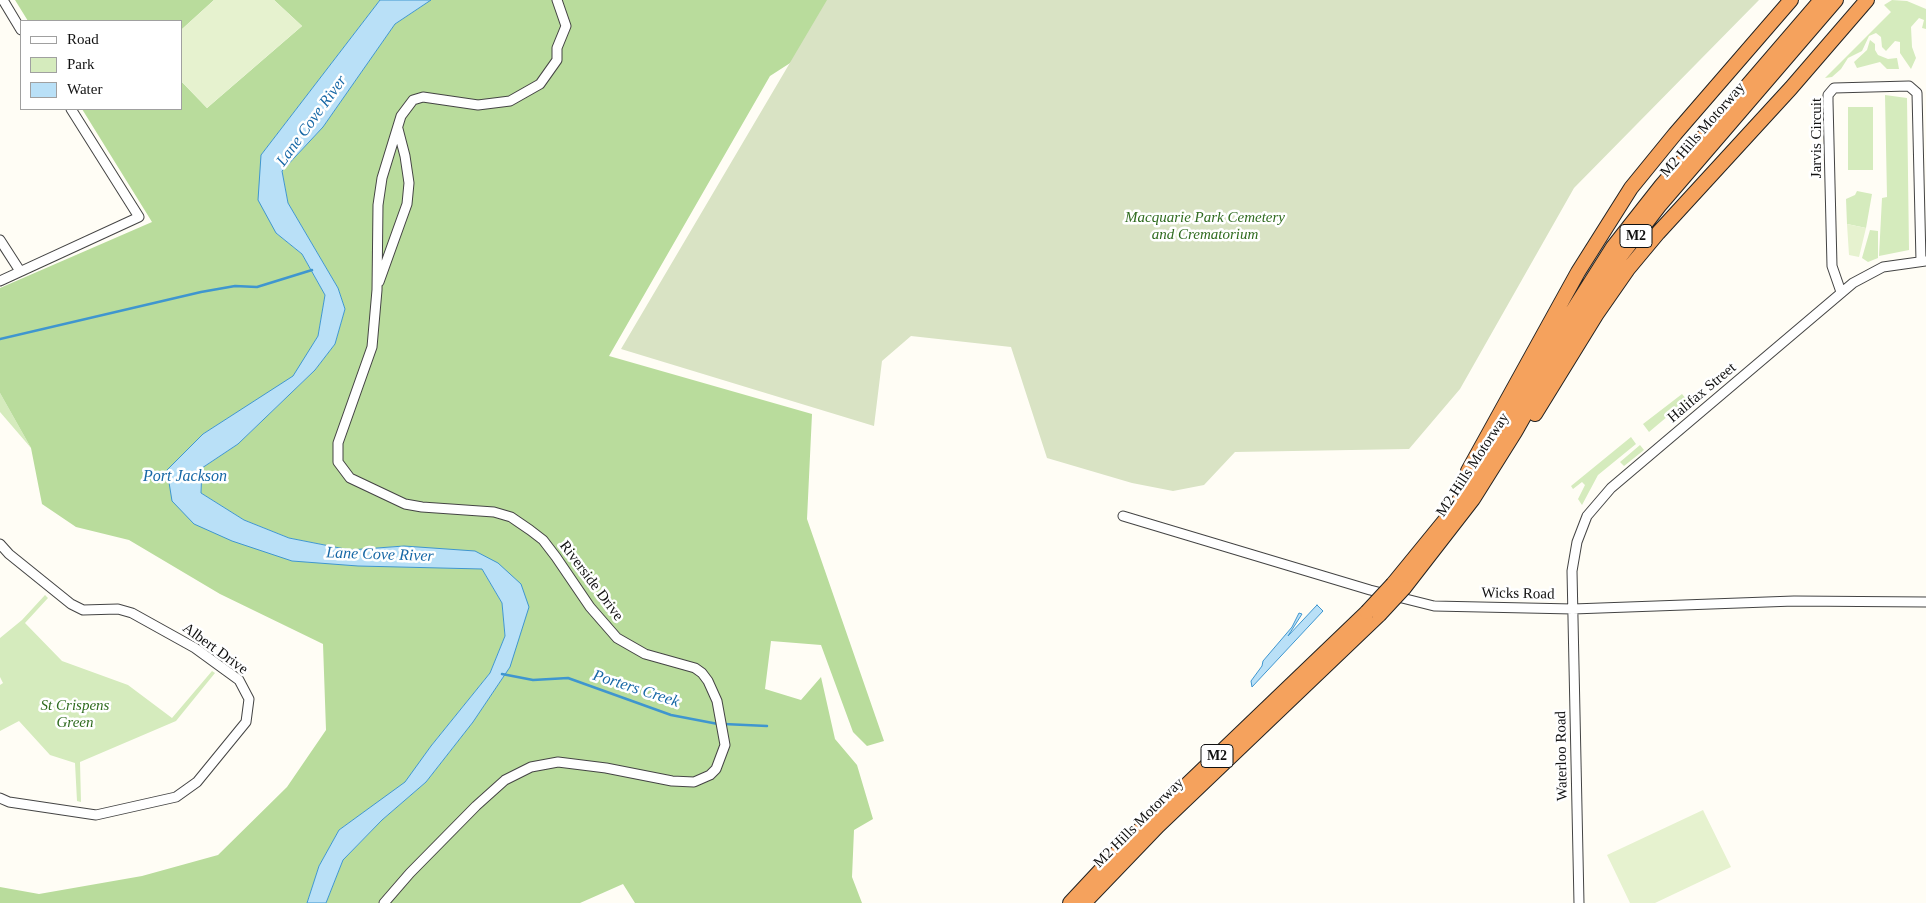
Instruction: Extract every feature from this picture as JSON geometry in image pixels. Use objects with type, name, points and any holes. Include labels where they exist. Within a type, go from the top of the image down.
[{"type":"highway","points":[[1451,513],[1458,490],[1601,232],[1631,188],[1674,134],[1791,0]]},
{"type":"highway","name":"M2 Hills Motorway","points":[[1399,586],[1451,513],[1497,441],[1570,315],[1613,247],[1660,186],[1821,0]]},
{"type":"highway","name":"M2 Hills Motorway","points":[[1084,903],[1158,826],[1399,586],[1473,499],[1515,432],[1586,308],[1619,258],[1659,206],[1836,0]]},
{"type":"highway","points":[[1473,499],[1504,464],[1596,315],[1628,269],[1658,233],[1791,88],[1866,0]]},
{"type":"highway","name":"M2 Hills Motorway","points":[[1070,903],[1126,843],[1373,613]]},
{"type":"street","points":[[3,0],[20,28]]},
{"type":"street","name":"Riverside Drive","points":[[384,903],[410,873],[476,806],[505,780],[530,767],[558,762],[606,768],[672,781],[694,782],[710,775],[716,769],[725,745],[721,720],[712,689],[702,673],[695,668],[645,654],[618,638],[590,607],[543,540],[518,521],[487,511],[422,507],[405,504],[358,483],[344,473],[338,462],[338,443],[371,354],[377,290],[378,205],[382,178],[401,116],[413,100],[429,98],[478,105],[510,101],[540,84],[557,60],[557,48],[566,26],[557,0]]},
{"type":"street","name":"Jarvis Circuit","points":[[1841,292],[1832,266],[1828,95],[1834,88],[1909,86],[1917,93],[1924,261]]},
{"type":"street","points":[[0,281],[139,217],[72,110]]},
{"type":"street","name":"Riverside Drive","points":[[377,290],[407,204],[408,174],[398,129]]},
{"type":"street","points":[[0,240],[20,271]]},
{"type":"street","name":"Halifax Street","points":[[1573,609],[1573,556],[1582,527],[1598,501],[1841,292],[1866,274],[1883,267],[1924,261]]},
{"type":"street","name":"Wicks Road","points":[[1123,516],[1414,602],[1456,607],[1573,609],[1794,601],[1926,602]]},
{"type":"street","name":"Albert Drive","points":[[0,544],[9,554],[71,604],[83,610],[118,610],[132,613],[195,648],[239,680],[249,699],[246,722],[197,782],[176,797],[96,814],[9,802],[0,798]]},
{"type":"street","name":"Waterloo Road","points":[[1573,609],[1579,903]]},
{"type":"green space","points":[[15,0],[214,0],[182,29],[182,20],[27,20]]},
{"type":"green space","points":[[214,0],[274,0],[302,26],[207,108],[182,82],[182,29]]},
{"type":"green space","points":[[274,0],[380,0],[261,155],[276,233],[302,254],[325,295],[318,336],[294,376],[203,434],[194,524],[438,566],[482,569],[502,603],[505,636],[490,673],[431,746],[405,783],[339,830],[319,866],[307,903],[0,903],[0,887],[39,894],[142,876],[218,855],[287,787],[326,730],[323,644],[220,594],[129,540],[76,527],[42,504],[31,448],[0,393],[0,288],[152,222],[83,110],[182,110],[182,82],[207,108],[302,26]]},
{"type":"green space","points":[[431,0],[842,0],[815,47],[770,76],[609,356],[812,414],[807,519],[884,741],[867,746],[853,732],[821,645],[771,641],[765,689],[801,700],[821,677],[835,739],[857,765],[873,819],[854,830],[852,877],[862,903],[635,903],[623,884],[580,903],[326,903],[343,860],[382,820],[426,782],[473,722],[510,667],[498,563],[404,546],[350,550],[289,538],[244,520],[201,493],[202,468],[238,444],[315,370],[335,344],[345,309],[338,288],[288,203],[282,171],[323,127],[395,24]]},
{"type":"green space","name":"Macquarie Park Cemetery and Crematorium","points":[[827,0],[1759,0],[1574,188],[1460,389],[1409,449],[1235,452],[1204,485],[1173,491],[1132,483],[1047,458],[1011,347],[911,336],[882,361],[874,426],[621,349]]},
{"type":"green space","points":[[1892,0],[1907,1],[1926,9],[1926,29],[1922,28],[1924,20],[1919,18],[1911,27],[1912,47],[1916,58],[1911,69],[1900,53],[1900,42],[1895,41],[1886,51],[1882,47],[1881,37],[1876,33],[1869,36],[1862,51],[1848,58],[1841,69],[1832,77],[1825,78],[1891,12],[1884,5]]},
{"type":"green space","points":[[1870,40],[1875,44],[1875,50],[1878,55],[1888,59],[1897,58],[1899,69],[1887,69],[1880,62],[1857,68],[1854,62],[1867,50]]},
{"type":"green space","points":[[1885,95],[1907,98],[1909,250],[1879,256],[1882,198],[1887,197]]},
{"type":"green space","points":[[1848,107],[1873,107],[1873,170],[1848,170]]},
{"type":"green space","points":[[1857,191],[1872,194],[1866,228],[1847,224],[1846,199],[1855,195]]},
{"type":"green space","points":[[1847,224],[1866,228],[1859,257],[1849,255]]},
{"type":"green space","points":[[1870,230],[1878,231],[1878,258],[1868,262],[1862,258]]},
{"type":"green space","points":[[0,393],[31,448],[0,412]]},
{"type":"green space","points":[[1682,394],[1687,400],[1649,432],[1643,424]]},
{"type":"green space","points":[[1631,437],[1636,444],[1598,475],[1582,505],[1578,499],[1585,485],[1582,482],[1573,489],[1571,486]]},
{"type":"green space","points":[[1640,445],[1644,450],[1624,466],[1620,462]]},
{"type":"green space","name":"St Crispens Green","points":[[45,595],[48,598],[25,623],[62,661],[128,685],[172,718],[212,671],[215,673],[176,721],[80,762],[81,802],[77,801],[75,763],[50,755],[19,721],[0,731],[0,685],[3,683],[0,677],[0,638],[22,620]]},
{"type":"green space","points":[[1703,810],[1731,867],[1655,903],[1630,903],[1607,855]]},
{"type":"water","name":"Port Jackson","points":[[380,0],[431,0],[395,24],[323,127],[282,171],[288,203],[338,288],[345,309],[335,344],[315,370],[238,444],[202,468],[201,493],[244,520],[289,538],[350,550],[404,546],[475,551],[498,563],[521,584],[529,607],[510,667],[473,722],[426,782],[382,820],[343,860],[326,903],[307,903],[319,866],[339,830],[405,782],[431,746],[490,673],[505,636],[502,603],[482,569],[358,566],[292,561],[232,541],[194,524],[172,501],[167,470],[203,434],[293,376],[318,336],[325,295],[302,254],[276,233],[258,200],[261,155]]},
{"type":"water","points":[[1317,605],[1323,611],[1252,687],[1251,681],[1262,666],[1263,661],[1292,627],[1299,613],[1302,614],[1288,636]]},
{"type":"waterway","points":[[0,339],[201,292],[235,286],[257,287],[312,270]]},
{"type":"waterway","name":"Porters Creek","points":[[502,674],[533,680],[568,678],[671,715],[718,724]]},
{"type":"waterway","name":"Porters Creek","points":[[724,724],[767,726]]},
{"type":"water label","name":"Lane Cove River","points":[[312,121]]},
{"type":"water label","name":"Lane Cove River","points":[[380,555]]}]
